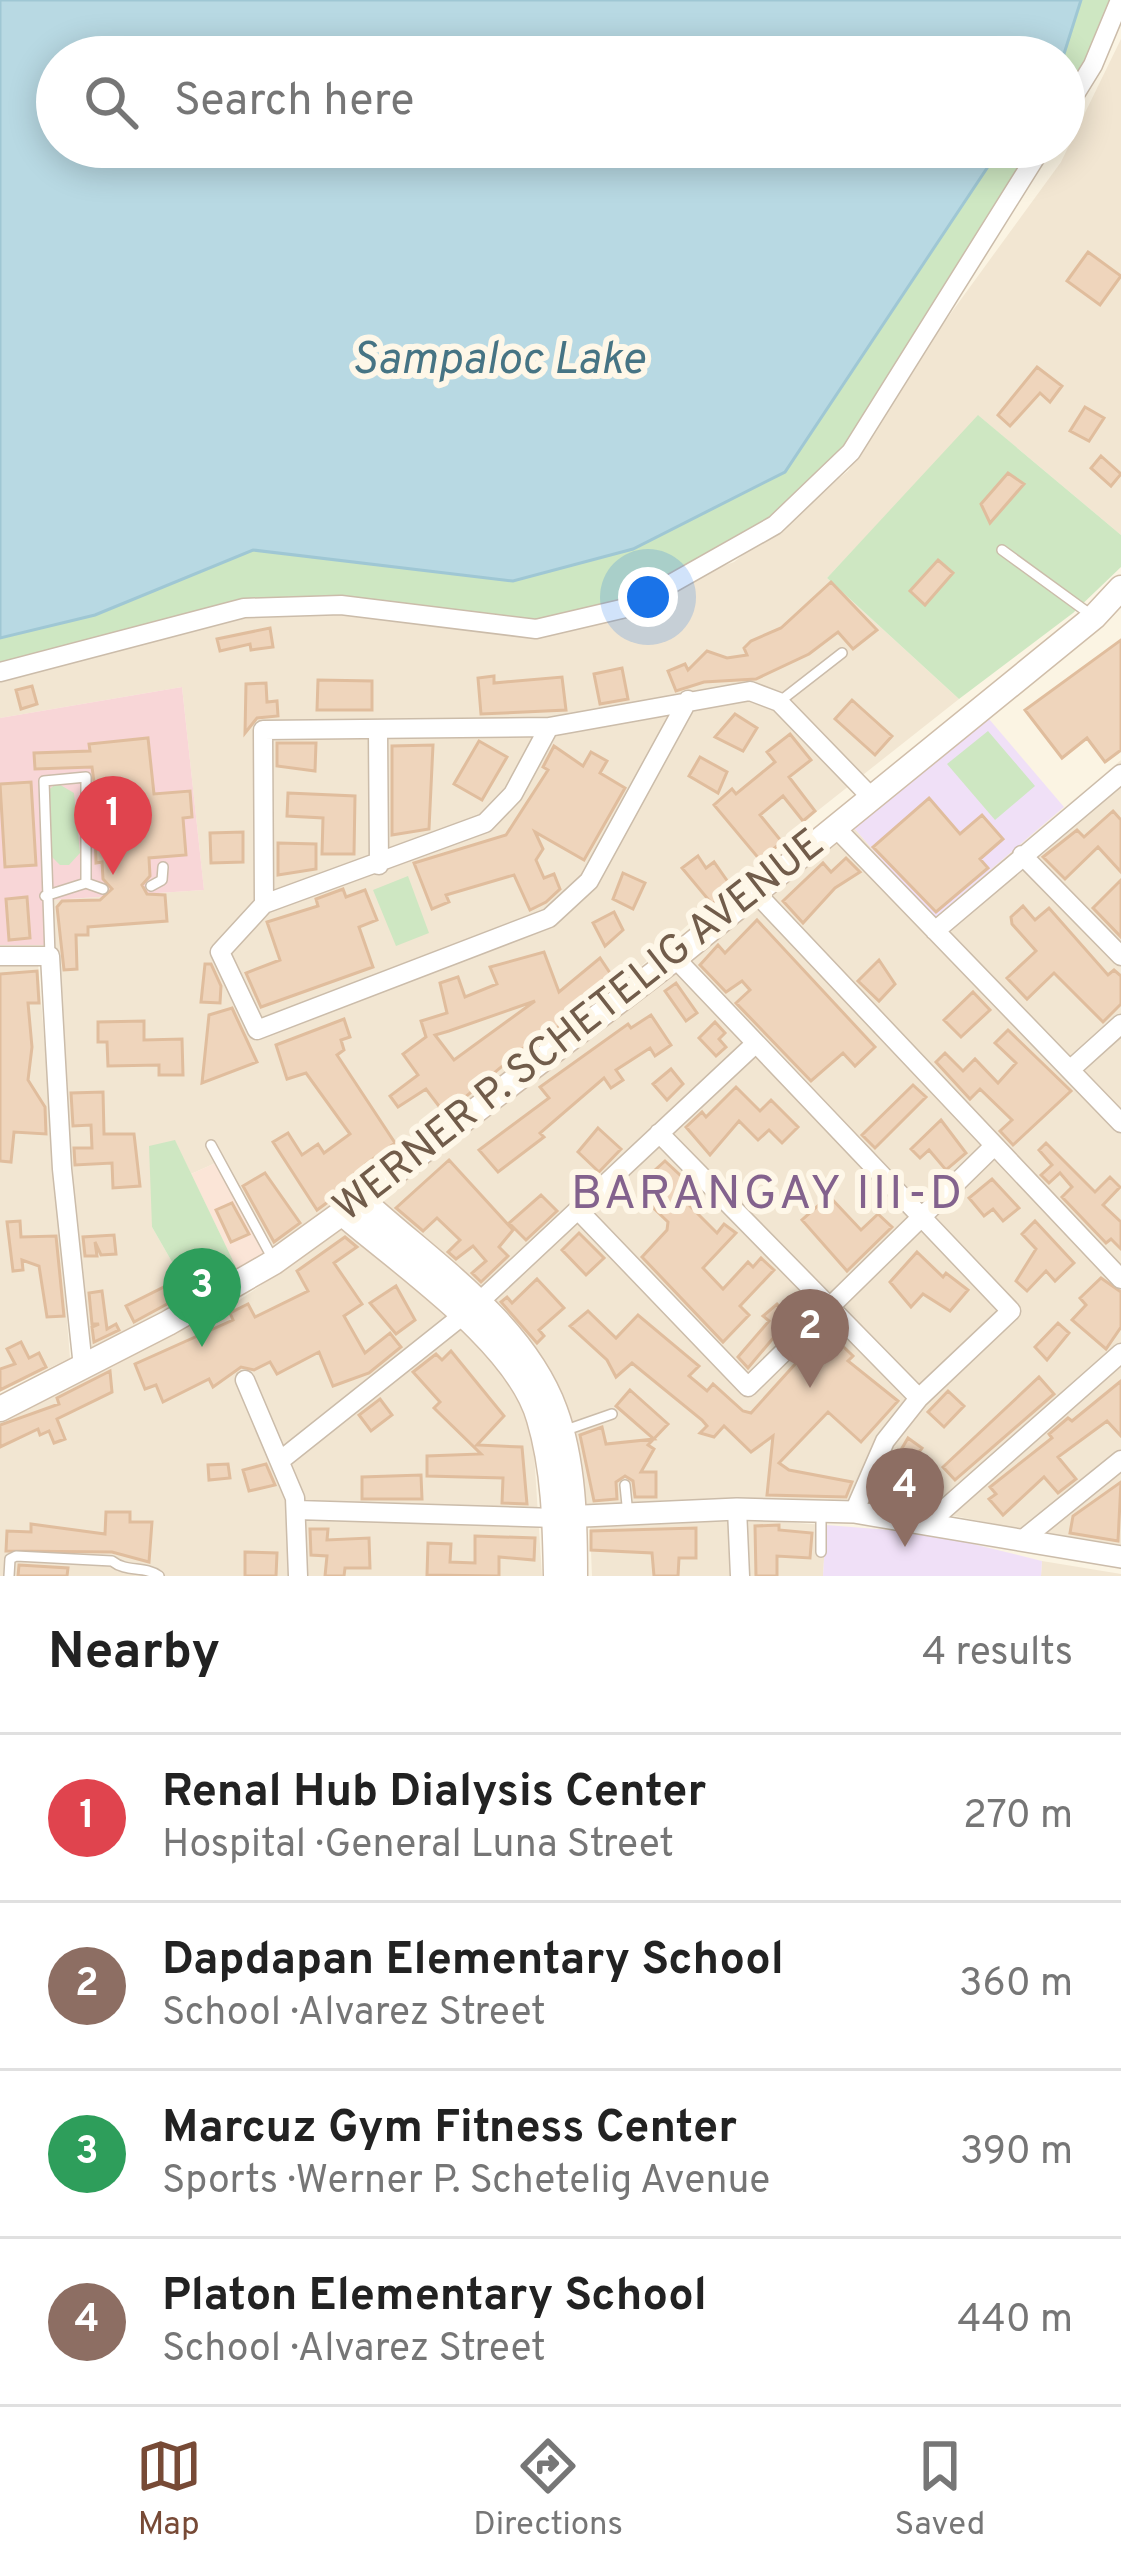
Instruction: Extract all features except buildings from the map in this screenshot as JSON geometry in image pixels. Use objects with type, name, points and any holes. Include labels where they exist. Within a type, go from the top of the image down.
[{"type":"main road","name":"WERNER P. SCHETELIG AVENUE","points":[[0,1409],[274,1262],[352,1206],[675,958],[1094,617],[1121,588]]},
{"type":"main road","points":[[352,1206],[536,1370],[561,1431],[565,1517],[556,1576]]},
{"type":"main road","points":[[469,1311],[523,1381],[539,1418],[575,1576]]},
{"type":"street","points":[[1085,78],[1120,0]]},
{"type":"street","points":[[0,672],[244,608],[341,605],[536,628],[630,607],[775,525],[851,452],[1029,168]]},
{"type":"street","points":[[264,904],[263,730],[549,727],[750,691],[778,702],[872,798]]},
{"type":"street","points":[[549,727],[513,794],[485,824],[264,904],[220,952],[256,1030],[549,919],[589,881],[688,700]]},
{"type":"street","points":[[378,731],[379,865]]},
{"type":"street","points":[[935,931],[1022,855],[1119,781]]},
{"type":"street","points":[[835,827],[1121,1123]]},
{"type":"street","points":[[1022,855],[1121,956]]},
{"type":"street","points":[[755,892],[1121,1279]]},
{"type":"street","points":[[0,956],[50,956],[62,1169],[83,1367]]},
{"type":"street","points":[[675,958],[1011,1311],[919,1398],[885,1441],[854,1512]]},
{"type":"street","points":[[1071,1070],[1121,1024]]},
{"type":"street","points":[[281,1460],[469,1311],[755,1044]]},
{"type":"street","points":[[659,1133],[919,1398]]},
{"type":"street","points":[[579,1211],[748,1387],[993,1147]]},
{"type":"street","points":[[931,1521],[1121,1353]]},
{"type":"street","points":[[245,1380],[281,1460],[297,1510],[298,1576]]},
{"type":"street","points":[[1022,1540],[1121,1460]]},
{"type":"street","points":[[737,1509],[740,1576]]},
{"type":"street","points":[[297,1510],[565,1517],[821,1510],[931,1521],[1121,1557]]},
{"type":"lane","points":[[1002,550],[1094,617]]},
{"type":"lane","points":[[778,702],[842,653]]},
{"type":"lane","points":[[50,956],[44,781],[86,777],[86,884]]},
{"type":"lane","points":[[151,886],[162,880],[163,867]]},
{"type":"lane","points":[[45,896],[86,884],[104,889]]},
{"type":"lane","points":[[211,1145],[274,1262]]},
{"type":"lane","points":[[561,1431],[612,1414]]},
{"type":"lane","points":[[625,1485],[628,1515]]},
{"type":"lane","points":[[821,1510],[821,1552]]},
{"type":"lane","points":[[8,1576],[10,1558],[16,1556],[112,1561],[122,1569],[150,1569],[159,1576]]},
{"type":"shaded area","points":[[1121,39],[1121,535],[979,416],[827,578],[959,699],[816,812],[589,1012],[271,1250],[222,1160],[191,1174],[175,1141],[152,1227],[191,1295],[88,1351],[77,1340],[52,900],[204,890],[182,687],[0,718],[0,668],[272,605],[576,619],[734,562],[848,471],[943,324],[1057,168],[1085,168],[1085,113]]},
{"type":"shaded area","points":[[182,687],[204,890],[53,900],[53,945],[0,945],[0,718]]},
{"type":"shaded area","points":[[989,719],[1064,807],[933,919],[854,828]]},
{"type":"shaded area","points":[[1121,760],[1121,1549],[899,1505],[789,1501],[583,1512],[560,1388],[533,1348],[381,1199],[854,828],[933,918]]},
{"type":"shaded area","points":[[38,963],[70,1358],[0,1392],[0,964]]},
{"type":"shaded area","points":[[222,1160],[271,1250],[237,1269],[191,1174]]},
{"type":"shaded area","points":[[346,1227],[490,1357],[521,1404],[533,1437],[542,1576],[0,1576],[0,1418],[160,1333],[219,1314]]},
{"type":"shaded area","points":[[755,1520],[826,1525],[823,1576],[592,1576],[590,1527]]},
{"type":"shaded area","points":[[826,1525],[928,1533],[1042,1561],[1041,1576],[823,1576]]},
{"type":"shaded area","points":[[1042,1561],[1121,1574],[1121,1576],[1041,1576]]},
{"type":"green space","points":[[1081,0],[1119,0],[1085,69],[1085,36],[1070,36]]},
{"type":"green space","points":[[987,168],[1029,168],[851,452],[775,525],[630,607],[536,629],[341,605],[244,608],[0,671],[0,638],[95,615],[253,550],[513,581],[785,472]]},
{"type":"green space","points":[[978,415],[1121,535],[1121,567],[1073,613],[959,699],[827,578]]},
{"type":"green space","points":[[988,731],[1035,786],[995,820],[947,764]]},
{"type":"green space","points":[[57,783],[74,793],[80,853],[69,865],[60,865],[50,855],[47,791]]},
{"type":"green space","points":[[408,876],[429,933],[396,946],[373,890]]},
{"type":"green space","points":[[175,1140],[237,1269],[191,1295],[152,1227],[149,1146]]},
{"type":"water","name":"Sampaloc Lake","points":[[0,0],[1081,0],[1070,36],[36,36],[36,168],[987,168],[785,472],[633,549],[513,581],[253,550],[95,615],[0,638]]},
{"type":"place","name":"Renal Hub Dialysis Center","points":[[113,875]]},
{"type":"place","name":"Marcuz Gym Fitness Center","points":[[202,1347]]},
{"type":"place","name":"Dapdapan Elementary School","points":[[810,1388]]},
{"type":"place","name":"Platon Elementary School","points":[[905,1547]]},
{"type":"district","name":"BARANGAY III-D","points":[[768,1196]]}]
